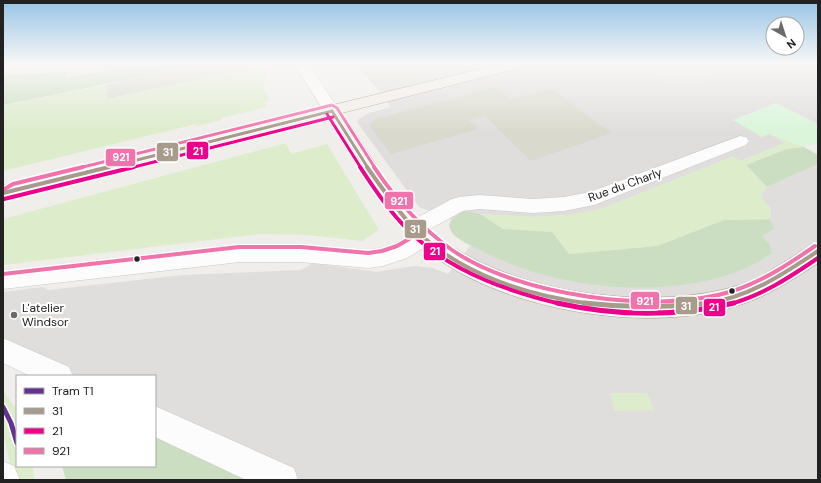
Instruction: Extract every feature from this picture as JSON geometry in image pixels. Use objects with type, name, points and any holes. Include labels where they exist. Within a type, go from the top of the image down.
[{"type":"main road","points":[[3,193],[429,87]]},
{"type":"main road","points":[[332,111],[393,202],[420,232],[458,261],[491,278],[526,290],[572,300],[618,307],[661,308],[703,304],[732,298],[765,285],[818,251]]},
{"type":"street","points":[[316,87],[332,111]]},
{"type":"street","name":"Rue du Charly","points":[[3,280],[240,253],[300,253],[368,259],[383,257],[399,252],[420,232],[459,204],[480,202],[533,206],[564,204],[594,198],[740,141]]},
{"type":"street","points":[[3,350],[56,375]]},
{"type":"street","points":[[156,421],[282,480]]},
{"type":"shaded area","points":[[106,87],[166,87],[107,99]]},
{"type":"shaded area","points":[[375,87],[818,87],[818,124],[776,103],[733,120],[770,134],[785,143],[741,161],[732,157],[604,208],[569,215],[534,217],[480,214],[463,210],[451,220],[438,209],[429,211],[419,207],[357,122],[360,118],[369,113],[391,107]]},
{"type":"shaded area","points":[[496,87],[510,99],[551,89],[612,133],[531,161],[485,116],[468,120],[478,129],[391,154],[369,125],[375,119]]},
{"type":"shaded area","points":[[818,164],[818,480],[247,480],[156,436],[156,375],[28,375],[3,361],[3,292],[42,287],[49,290],[183,275],[301,270],[313,263],[376,272],[414,266],[433,268],[448,274],[471,245],[503,261],[532,271],[572,281],[615,286],[647,287],[688,284],[719,277],[748,267],[772,254],[770,244],[762,236],[775,229],[770,219],[771,209],[761,198],[763,190]]},
{"type":"green space","points":[[3,87],[94,87],[3,105]]},
{"type":"green space","points":[[98,87],[106,87],[107,99],[166,87],[264,87],[269,100],[264,102],[267,107],[221,118],[221,120],[197,126],[196,124],[3,171],[3,105]]},
{"type":"green space","points":[[776,103],[818,124],[818,142],[804,147],[770,134],[762,137],[733,120]]},
{"type":"green space","points":[[770,134],[804,147],[787,149],[746,165],[767,187],[763,190],[761,198],[771,209],[770,219],[724,220],[657,246],[569,254],[551,233],[503,229],[480,214],[534,217],[569,215],[604,208],[732,157],[742,161],[785,143]]},
{"type":"green space","points":[[286,143],[291,154],[327,144],[379,230],[362,241],[308,235],[260,234],[3,265],[3,219]]},
{"type":"green space","points":[[804,147],[818,155],[818,164],[767,187],[746,165],[787,149]]},
{"type":"green space","points":[[463,210],[480,214],[503,229],[552,232],[569,254],[657,246],[724,220],[770,219],[775,229],[762,236],[770,244],[772,254],[748,267],[719,278],[687,284],[653,287],[618,287],[584,283],[550,276],[519,267],[490,255],[460,240],[452,232],[449,226],[451,220]]},
{"type":"green space","points":[[3,391],[16,409],[16,467],[33,467],[34,480],[14,480],[3,434]]},
{"type":"green space","points":[[610,393],[647,393],[654,410],[615,411]]},
{"type":"green space","points":[[156,436],[247,480],[66,480],[62,467],[156,467]]},
{"type":"tram line","name":"T1","points":[[3,407],[11,423],[16,440]]},
{"type":"transit line","name":"921","points":[[3,190],[13,184],[332,105],[337,108],[368,157],[402,205],[428,232],[454,251],[482,267],[545,289],[578,295],[644,301],[676,300],[709,296],[733,291],[761,280],[815,246]]},
{"type":"transit line","name":"31","points":[[332,111],[375,178],[399,211],[412,226],[432,244],[456,260],[489,277],[548,296],[614,306],[648,308],[682,307],[713,302],[752,291],[782,275],[818,251]]},
{"type":"transit line","name":"31","points":[[3,193],[332,111]]},
{"type":"transit line","name":"21","points":[[327,114],[369,181],[393,213],[420,241],[451,264],[489,282],[531,297],[575,307],[621,313],[666,313],[708,309],[745,300],[764,292],[792,276],[818,258]]},
{"type":"transit line","name":"21","points":[[4,199],[333,117]]},
{"type":"transit line","name":"921","points":[[3,274],[239,247],[301,247],[368,253],[382,251],[397,246],[421,232]]},
{"type":"place","name":"L'atelier Windsor","points":[[14,315]]}]
